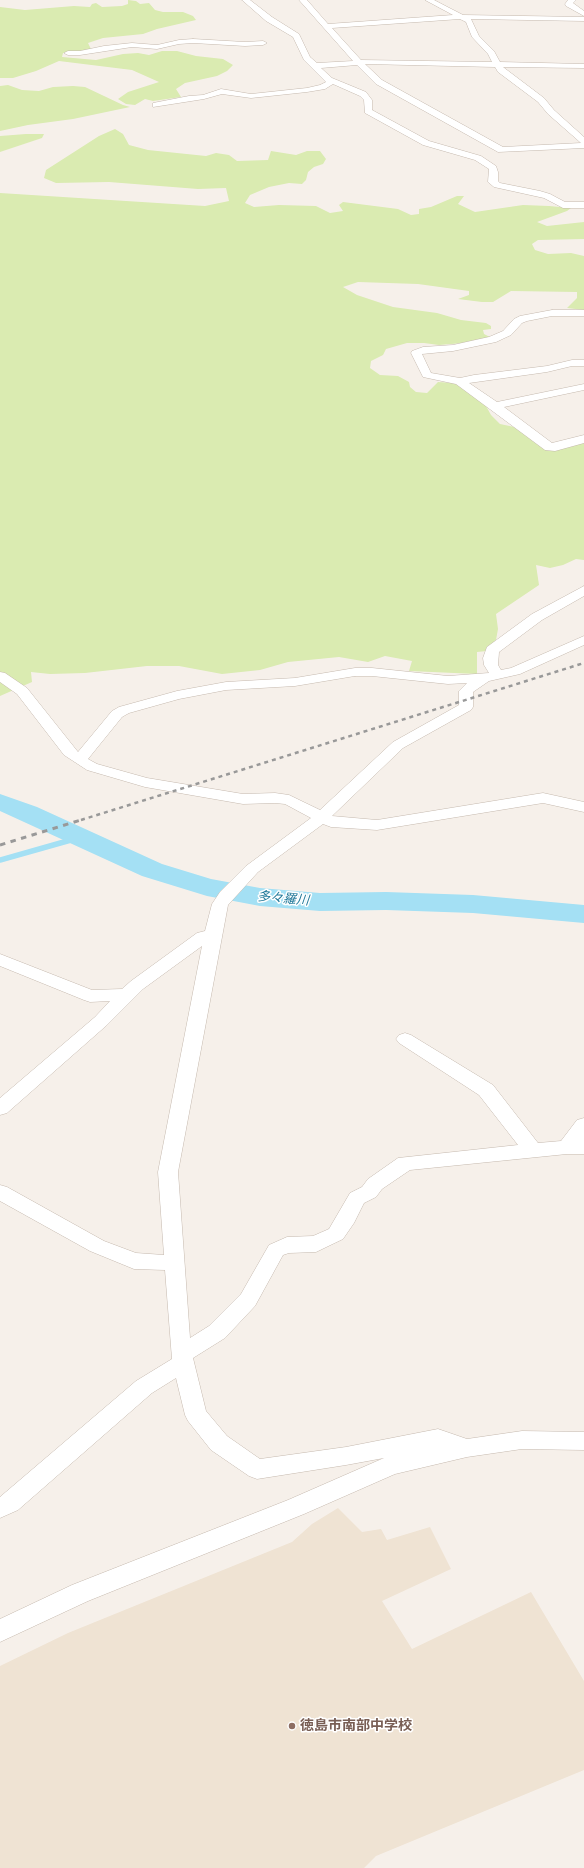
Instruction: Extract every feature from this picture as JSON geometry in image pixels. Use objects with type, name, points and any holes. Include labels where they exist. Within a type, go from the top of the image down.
[{"type":"street","points":[[246,0],[269,19],[298,38],[307,58],[314,66],[333,81],[363,94],[368,100],[368,111],[426,143],[469,154],[478,158],[492,168],[494,172],[493,182],[497,186],[537,193],[547,196],[563,205],[584,205]]},
{"type":"street","points":[[303,0],[379,82],[501,150]]},
{"type":"street","points":[[429,0],[468,21],[476,38],[491,53],[497,65],[541,100],[551,112],[584,141]]},
{"type":"street","points":[[572,0],[569,4],[584,14]]},
{"type":"street","points":[[326,26],[461,17],[584,19]]},
{"type":"street","points":[[255,36],[263,43]]},
{"type":"street","points":[[284,39],[298,38]]},
{"type":"street","points":[[68,54],[132,45],[157,47],[179,42],[193,41],[245,44],[263,43],[273,40]]},
{"type":"street","points":[[314,66],[359,62],[584,66]]},
{"type":"street","points":[[156,105],[189,98],[204,97],[221,91],[251,96],[307,90],[322,87],[333,81]]},
{"type":"street","points":[[469,154],[501,150],[584,144]]},
{"type":"street","points":[[584,313],[552,313],[524,318],[518,321],[507,333],[492,340],[453,348],[423,350],[416,353],[427,375],[460,382],[495,406],[549,447],[555,447],[584,439]]},
{"type":"street","points":[[460,382],[474,378],[547,369],[572,363],[584,363]]},
{"type":"street","points":[[495,406],[584,387]]},
{"type":"street","points":[[491,677],[490,658],[492,650],[538,617],[584,590]]},
{"type":"street","points":[[79,760],[117,714],[124,710],[177,695],[226,686],[294,682],[356,672],[372,672],[448,680],[491,677],[515,670],[584,640]]},
{"type":"street","points":[[0,676],[22,691],[69,752],[79,760],[92,767],[145,782],[243,799],[275,798],[289,800],[331,822],[377,825],[543,798],[584,807]]},
{"type":"street","points":[[466,691],[491,677]]},
{"type":"street","points":[[448,680],[466,691]]},
{"type":"street","points":[[466,691],[466,707],[398,745],[321,818],[252,869],[231,890],[220,904],[168,1172],[182,1359],[196,1415],[219,1443],[257,1468],[346,1456],[438,1438],[467,1448]]},
{"type":"street","points":[[0,1108],[101,1022],[137,985],[203,937],[213,934]]},
{"type":"street","points":[[0,960],[90,996],[128,995]]},
{"type":"street","points":[[405,1039],[486,1090],[533,1150]]},
{"type":"street","points":[[0,1508],[10,1503],[144,1387],[217,1332],[248,1300],[276,1250],[288,1245],[316,1244],[336,1234],[347,1218],[357,1198],[369,1192],[375,1184],[405,1164],[575,1147],[584,1126]]},
{"type":"street","points":[[0,1192],[97,1246],[134,1261],[174,1263]]},
{"type":"street","points":[[0,1631],[80,1593],[296,1507],[391,1465],[467,1448],[522,1440],[584,1441]]},
{"type":"shaded area","name":"徳島市南部中学校","points":[[338,1508],[362,1532],[381,1529],[387,1540],[430,1527],[451,1569],[382,1601],[412,1649],[531,1592],[584,1681],[584,1770],[376,1856],[364,1868],[0,1868],[0,1666],[68,1633],[292,1542],[312,1524]]},
{"type":"green space","points":[[128,0],[136,1],[140,4],[149,3],[155,10],[163,12],[183,12],[193,16],[196,20],[157,29],[143,34],[103,38],[88,43],[91,49],[78,53],[63,53],[62,57],[96,60],[123,54],[138,53],[149,55],[162,51],[177,51],[196,56],[223,59],[233,65],[227,71],[217,76],[185,83],[176,89],[181,97],[153,101],[145,99],[135,105],[126,104],[118,99],[128,92],[159,82],[132,70],[59,61],[36,71],[13,78],[0,78],[0,7],[25,10],[74,6],[90,7],[92,4],[96,3],[102,7],[122,6],[128,4]]},
{"type":"green space","points":[[8,85],[22,90],[39,91],[53,87],[85,87],[130,107],[73,119],[28,125],[0,131],[0,86]]},
{"type":"green space","points":[[115,129],[123,134],[129,145],[148,150],[206,156],[216,153],[229,155],[237,161],[268,160],[271,151],[296,155],[307,151],[320,151],[326,159],[323,164],[314,167],[308,172],[306,180],[302,184],[289,183],[269,187],[250,195],[245,203],[254,207],[279,205],[316,206],[330,213],[343,211],[339,205],[343,202],[398,209],[411,215],[419,214],[419,209],[431,207],[457,196],[464,196],[458,204],[475,212],[523,205],[571,208],[567,211],[537,222],[547,226],[584,222],[584,239],[538,240],[532,244],[535,250],[548,254],[571,253],[584,256],[584,310],[567,308],[577,298],[577,292],[511,291],[493,302],[482,302],[458,299],[469,295],[469,291],[418,284],[358,282],[343,287],[357,295],[393,307],[437,313],[461,320],[486,323],[491,326],[491,329],[483,330],[484,334],[490,337],[463,343],[439,345],[407,343],[386,349],[383,355],[371,361],[370,368],[380,375],[398,376],[409,382],[410,387],[416,392],[427,393],[438,382],[453,383],[465,388],[486,406],[491,415],[500,424],[519,428],[542,445],[584,442],[584,560],[576,559],[563,565],[550,568],[536,565],[539,585],[496,614],[498,629],[496,640],[487,651],[477,652],[477,674],[409,671],[412,661],[385,656],[368,662],[339,657],[288,662],[260,670],[222,674],[179,666],[147,666],[85,673],[50,674],[31,672],[32,682],[0,696],[0,193],[205,206],[229,201],[226,188],[198,189],[109,182],[56,183],[44,178],[46,170],[99,136]]},
{"type":"green space","points":[[44,134],[42,138],[0,152],[0,136]]},
{"type":"waterway","name":"多々羅川","points":[[0,802],[28,813],[152,870],[207,887],[260,897],[320,902],[386,901],[473,904],[584,914]]},
{"type":"waterway","points":[[0,860],[78,838]]},
{"type":"railway","points":[[81,820],[584,663]]},
{"type":"railway","points":[[0,845],[84,819]]},
{"type":"place","name":"徳島市南部中学校","points":[[292,1726]]}]
